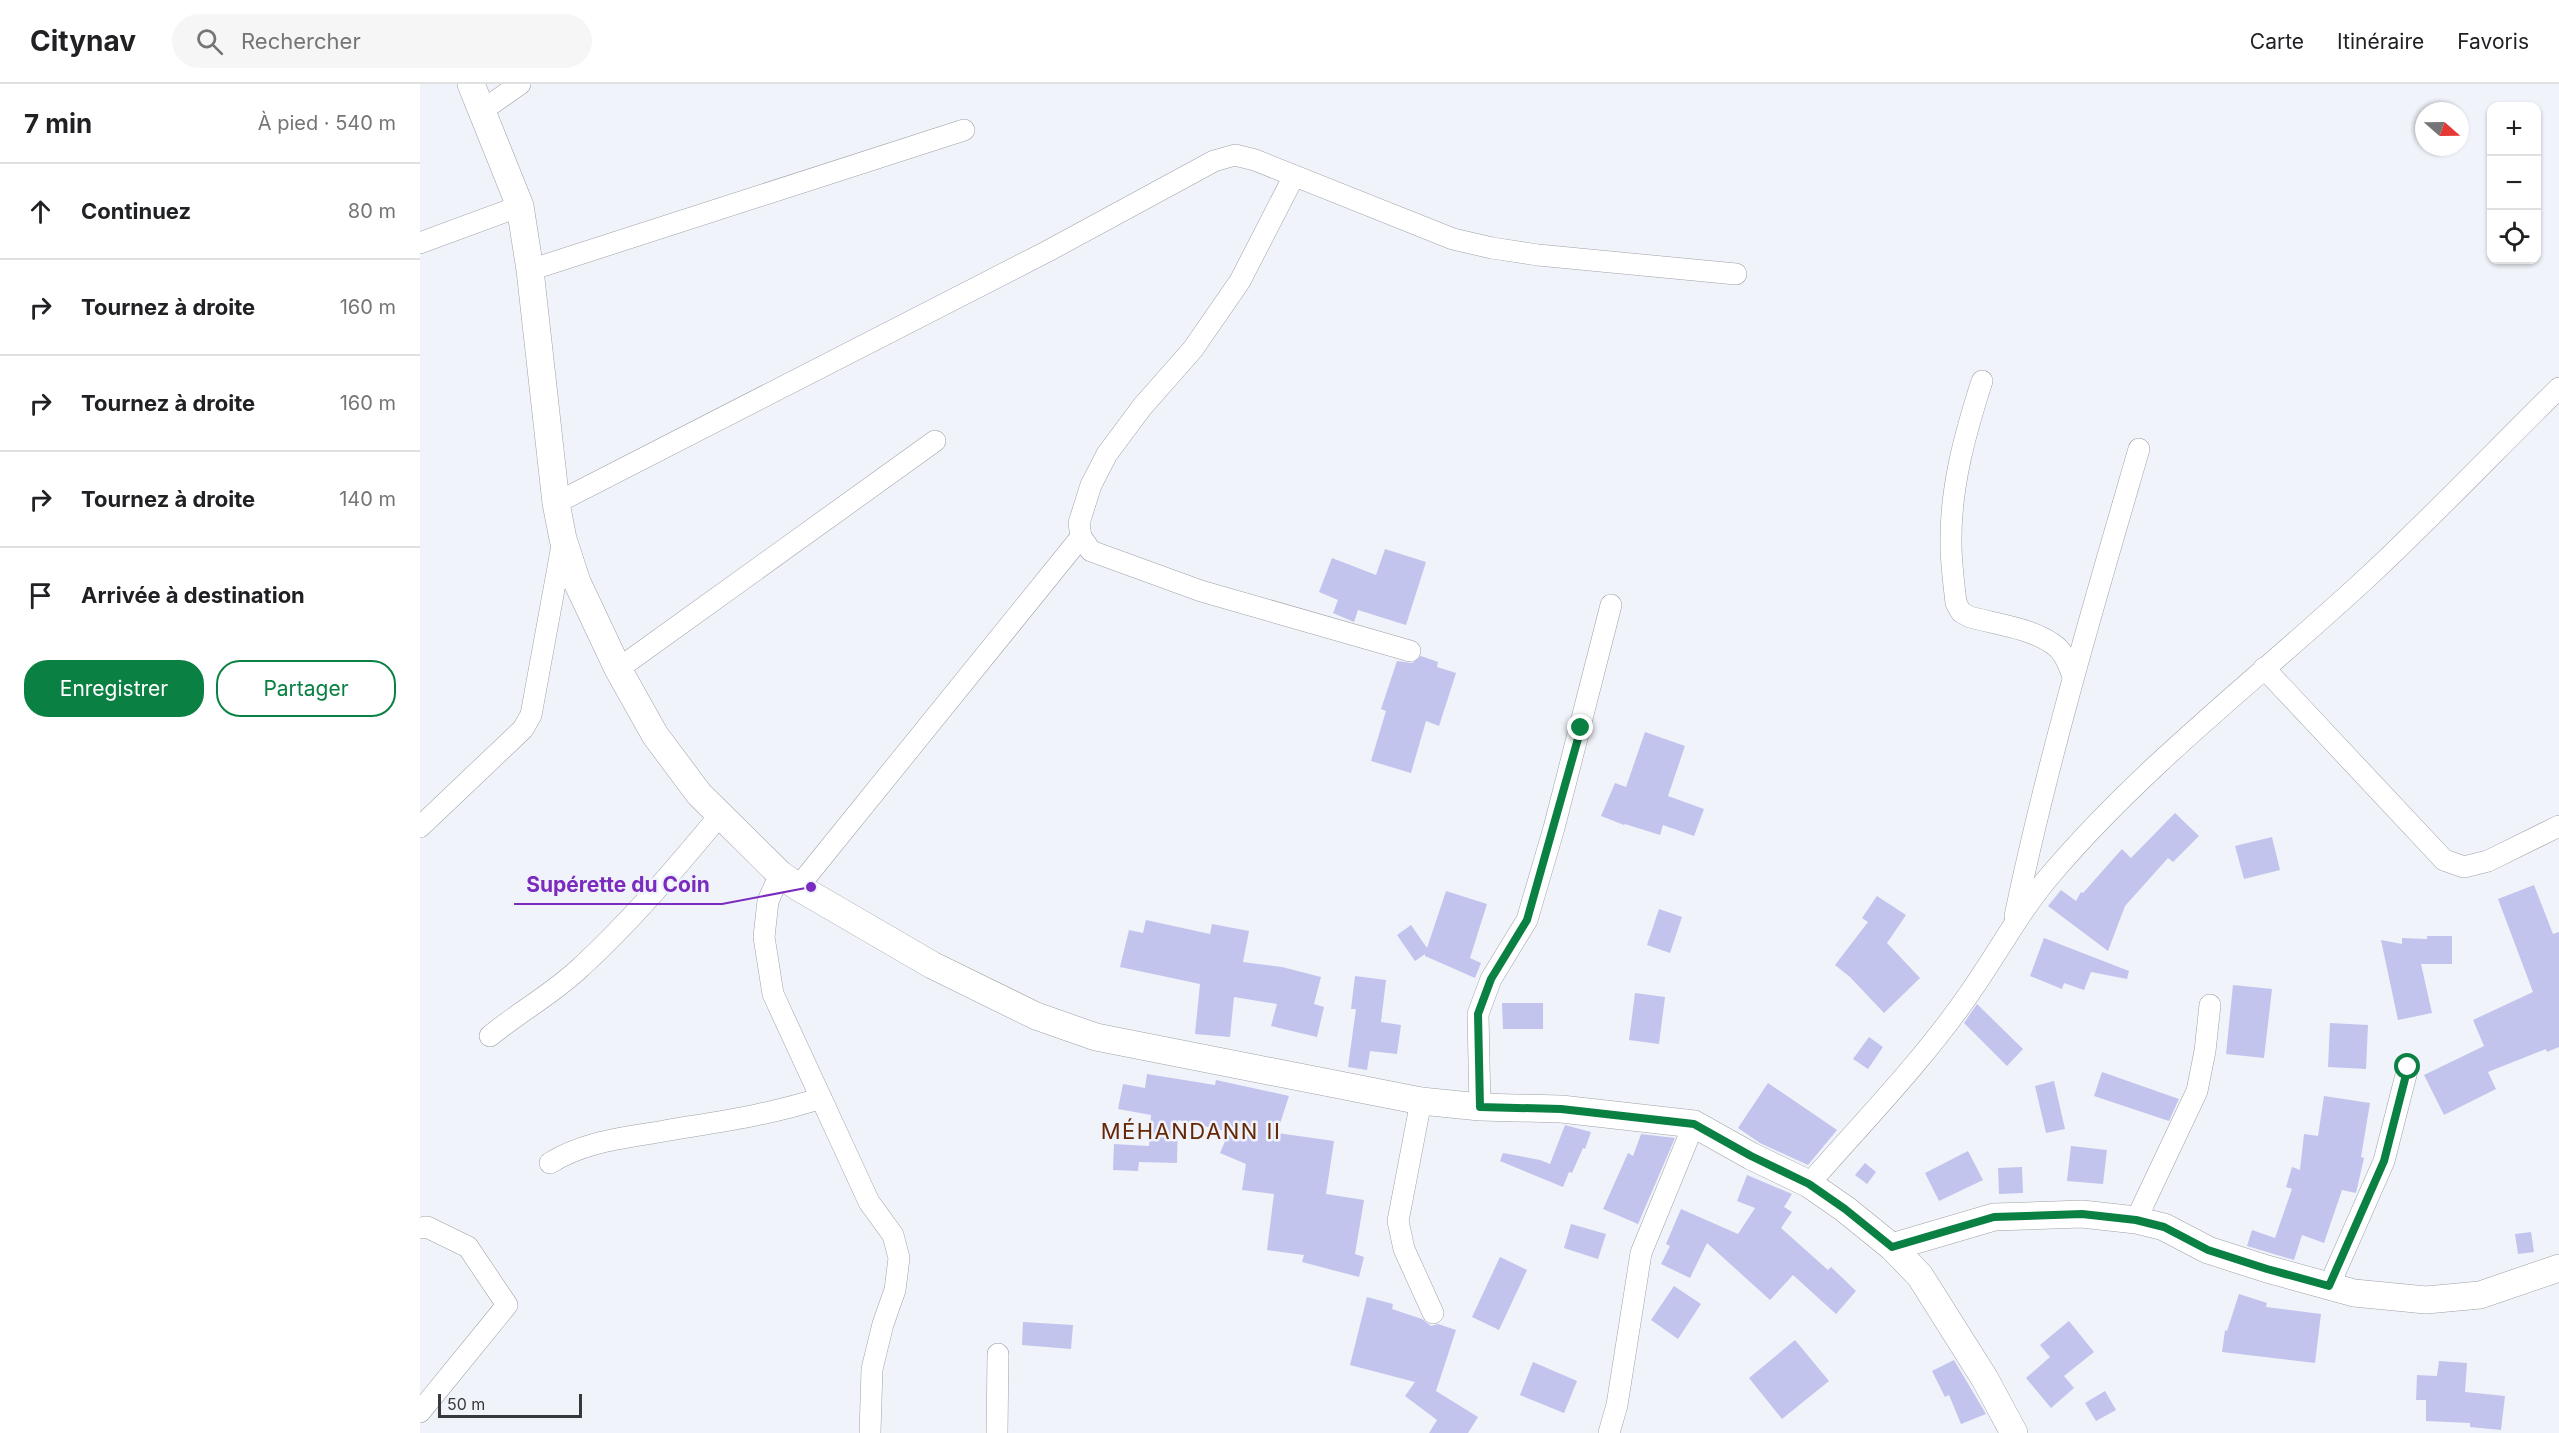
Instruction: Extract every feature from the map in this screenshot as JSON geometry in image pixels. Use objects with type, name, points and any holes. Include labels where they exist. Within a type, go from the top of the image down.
[{"type":"street","points":[[471,84],[520,206],[530,270],[556,503],[563,539],[577,582],[618,669],[655,735],[699,794],[789,880],[932,965],[1036,1016],[1096,1037],[1421,1101],[1480,1107],[1561,1109],[1694,1124],[1751,1156],[1809,1184],[1845,1209],[1892,1247],[1920,1276],[1985,1379],[2014,1433]]},
{"type":"street","points":[[483,110],[520,84]]},
{"type":"street","points":[[530,270],[964,130]]},
{"type":"street","points":[[556,503],[1048,251],[1214,161],[1235,154],[1453,239],[1491,248],[1538,255],[1736,274]]},
{"type":"street","points":[[1294,176],[1240,281],[1193,349],[1142,407],[1107,454],[1090,485],[1079,523],[1081,537],[1091,550],[1201,591],[1410,651]]},
{"type":"street","points":[[420,243],[520,206]]},
{"type":"street","points":[[1982,381],[1963,440],[1956,486],[1951,543],[1956,603],[1961,612],[1970,617],[2036,635],[2054,644],[2065,658],[2073,676]]},
{"type":"street","points":[[1809,1184],[1927,1048],[1969,995],[2014,922],[2053,872],[2121,800],[2264,668],[2371,574],[2559,388]]},
{"type":"street","points":[[618,669],[935,441]]},
{"type":"street","points":[[2014,922],[2036,816],[2073,676],[2139,449]]},
{"type":"street","points":[[870,1433],[872,1369],[883,1324],[895,1290],[899,1258],[893,1235],[869,1202],[773,994],[764,937],[768,901],[789,880],[1081,537]]},
{"type":"street","points":[[420,827],[523,729],[531,715],[563,539]]},
{"type":"street","points":[[1480,1107],[1478,1014],[1491,979],[1527,920],[1560,806],[1611,605]]},
{"type":"street","points":[[2264,668],[2444,860],[2464,867],[2488,861],[2559,826]]},
{"type":"street","points":[[490,1036],[511,1018],[580,969],[674,869],[720,815]]},
{"type":"street","points":[[2136,1220],[2197,1091],[2205,1051],[2210,1005]]},
{"type":"street","points":[[2329,1286],[2384,1161],[2408,1067]]},
{"type":"street","points":[[550,1163],[564,1154],[619,1137],[783,1111],[821,1098]]},
{"type":"street","points":[[1421,1101],[1398,1221],[1404,1249],[1433,1313]]},
{"type":"street","points":[[1609,1433],[1617,1405],[1641,1253],[1694,1124]]},
{"type":"street","points":[[1892,1247],[1994,1217],[2082,1214],[2136,1220],[2164,1227],[2208,1250],[2354,1293],[2426,1300],[2480,1295],[2559,1268]]},
{"type":"street","points":[[420,1228],[427,1227],[468,1247],[507,1305],[420,1412]]},
{"type":"street","points":[[997,1433],[998,1354]]},
{"type":"building","points":[[1385,549],[1426,562],[1406,625],[1358,610],[1354,622],[1333,613],[1338,600],[1319,592],[1332,558],[1376,575]]},
{"type":"building","points":[[1421,656],[1438,662],[1437,667],[1456,673],[1439,726],[1426,721],[1411,773],[1371,761],[1386,711],[1381,709],[1397,661],[1412,663]]},
{"type":"building","points":[[1645,732],[1685,746],[1668,796],[1704,809],[1694,836],[1663,825],[1660,835],[1601,816],[1615,783],[1626,787]]},
{"type":"building","points":[[2175,813],[2199,836],[2173,862],[2168,858],[2125,906],[2108,951],[2048,906],[2061,890],[2076,901],[2081,892],[2083,893],[2122,849],[2131,858]]},
{"type":"building","points":[[2272,837],[2280,870],[2244,879],[2235,846]]},
{"type":"building","points":[[2534,885],[2553,934],[2559,932],[2559,1047],[2547,1052],[2546,1049],[2488,1072],[2496,1089],[2444,1115],[2424,1075],[2484,1046],[2473,1020],[2533,992],[2498,899]]},
{"type":"building","points":[[1446,891],[1487,904],[1470,958],[1481,963],[1475,978],[1425,956],[1425,954],[1415,961],[1397,935],[1411,925],[1427,948]]},
{"type":"building","points":[[1877,896],[1906,915],[1887,943],[1920,978],[1884,1013],[1850,977],[1835,965],[1868,922],[1862,918]]},
{"type":"building","points":[[1659,909],[1682,917],[1670,953],[1647,945]]},
{"type":"building","points":[[1146,920],[1210,934],[1212,924],[1249,931],[1243,962],[1282,967],[1321,977],[1314,1004],[1324,1007],[1317,1037],[1271,1026],[1277,1004],[1234,997],[1230,1037],[1195,1034],[1200,984],[1120,967],[1129,930],[1143,933]]},
{"type":"building","points":[[2427,936],[2452,936],[2452,964],[2421,964],[2432,1013],[2398,1020],[2381,940],[2402,944],[2402,938],[2427,939]]},
{"type":"building","points":[[2044,938],[2129,971],[2127,979],[2091,972],[2084,990],[2064,983],[2062,989],[2030,976]]},
{"type":"building","points":[[1355,976],[1386,980],[1381,1022],[1401,1025],[1397,1054],[1370,1051],[1367,1070],[1348,1067],[1356,1009],[1351,1009]]},
{"type":"building","points":[[2233,985],[2272,989],[2264,1058],[2226,1054]]},
{"type":"building","points":[[1635,993],[1665,997],[1659,1044],[1629,1040]]},
{"type":"building","points":[[1502,1003],[1543,1003],[1543,1029],[1503,1029]]},
{"type":"building","points":[[1977,1004],[2023,1049],[2007,1066],[1964,1023]]},
{"type":"building","points":[[2330,1023],[2368,1025],[2366,1069],[2328,1067]]},
{"type":"building","points":[[1869,1037],[1883,1047],[1868,1069],[1853,1059]]},
{"type":"building","points":[[2102,1072],[2179,1099],[2169,1121],[2094,1096]]},
{"type":"building","points":[[1147,1074],[1215,1085],[1216,1080],[1289,1096],[1277,1133],[1334,1141],[1326,1194],[1364,1200],[1355,1254],[1364,1257],[1359,1277],[1302,1262],[1304,1255],[1267,1250],[1274,1194],[1242,1190],[1246,1164],[1220,1153],[1229,1132],[1178,1120],[1177,1163],[1139,1162],[1138,1171],[1113,1170],[1114,1144],[1149,1146],[1151,1115],[1118,1109],[1123,1084],[1145,1088]]},
{"type":"building","points":[[2054,1081],[2065,1129],[2046,1133],[2035,1086]]},
{"type":"building","points":[[1768,1083],[1837,1130],[1808,1165],[1760,1143],[1738,1128]]},
{"type":"building","points":[[2324,1096],[2370,1103],[2361,1157],[2364,1158],[2356,1193],[2342,1190],[2324,1243],[2302,1235],[2294,1260],[2247,1246],[2252,1230],[2275,1238],[2292,1189],[2286,1187],[2292,1167],[2300,1170],[2304,1134],[2318,1136]]},
{"type":"building","points":[[1565,1125],[1591,1132],[1585,1149],[1583,1148],[1572,1173],[1569,1172],[1563,1187],[1500,1161],[1503,1153],[1550,1164]]},
{"type":"building","points":[[1641,1134],[1675,1138],[1638,1224],[1603,1209],[1628,1153],[1633,1156]]},
{"type":"building","points":[[2071,1146],[2107,1150],[2103,1184],[2067,1181]]},
{"type":"building","points":[[1968,1151],[1983,1180],[1939,1201],[1925,1173]]},
{"type":"building","points":[[1865,1163],[1876,1172],[1867,1184],[1855,1175]]},
{"type":"building","points":[[2022,1167],[2023,1193],[1999,1194],[1998,1168]]},
{"type":"building","points":[[1747,1175],[1792,1194],[1784,1207],[1792,1212],[1781,1228],[1828,1270],[1831,1267],[1856,1291],[1836,1314],[1793,1275],[1770,1300],[1707,1243],[1690,1278],[1661,1264],[1670,1246],[1666,1244],[1681,1209],[1738,1234],[1755,1208],[1737,1201]]},
{"type":"building","points":[[1571,1224],[1606,1234],[1598,1259],[1564,1248]]},
{"type":"building","points":[[2531,1232],[2534,1252],[2518,1254],[2515,1234]]},
{"type":"building","points":[[1500,1257],[1527,1270],[1499,1330],[1472,1317]]},
{"type":"building","points":[[1674,1286],[1701,1304],[1678,1339],[1651,1320]]},
{"type":"building","points":[[2239,1294],[2267,1303],[2266,1307],[2321,1314],[2315,1363],[2222,1352],[2225,1330],[2227,1331]]},
{"type":"building","points":[[1367,1297],[1393,1304],[1392,1309],[1422,1319],[1431,1326],[1438,1324],[1456,1330],[1436,1391],[1478,1417],[1468,1433],[1429,1433],[1437,1420],[1405,1396],[1415,1382],[1350,1365]]},
{"type":"building","points":[[2069,1321],[2094,1352],[2064,1376],[2074,1388],[2051,1408],[2026,1378],[2050,1357],[2040,1345]]},
{"type":"building","points":[[1023,1322],[1073,1325],[1071,1349],[1022,1345]]},
{"type":"building","points":[[1795,1340],[1829,1381],[1782,1419],[1749,1378]]},
{"type":"building","points":[[1954,1360],[1986,1414],[1961,1424],[1949,1395],[1945,1397],[1932,1371]]},
{"type":"building","points":[[2439,1361],[2467,1363],[2465,1392],[2505,1396],[2501,1430],[2470,1427],[2470,1423],[2426,1421],[2426,1400],[2416,1400],[2417,1375],[2437,1376]]},
{"type":"building","points":[[1533,1362],[1577,1381],[1564,1413],[1520,1395]]},
{"type":"building","points":[[2105,1391],[2116,1410],[2096,1421],[2085,1403]]},
{"type":"place","name":"Supérette du Coin","points":[[811,887]]},
{"type":"district","name":"MÉHANDANN II","points":[[1191,1131]]},
{"type":"route","points":[[1581,728],[1527,920],[1491,979],[1478,1014],[1480,1107],[1561,1109],[1694,1124],[1751,1156],[1809,1184],[1845,1209],[1892,1247],[1994,1217],[2082,1214],[2136,1220],[2164,1227],[2208,1250],[2329,1286],[2384,1161],[2408,1067]]}]
